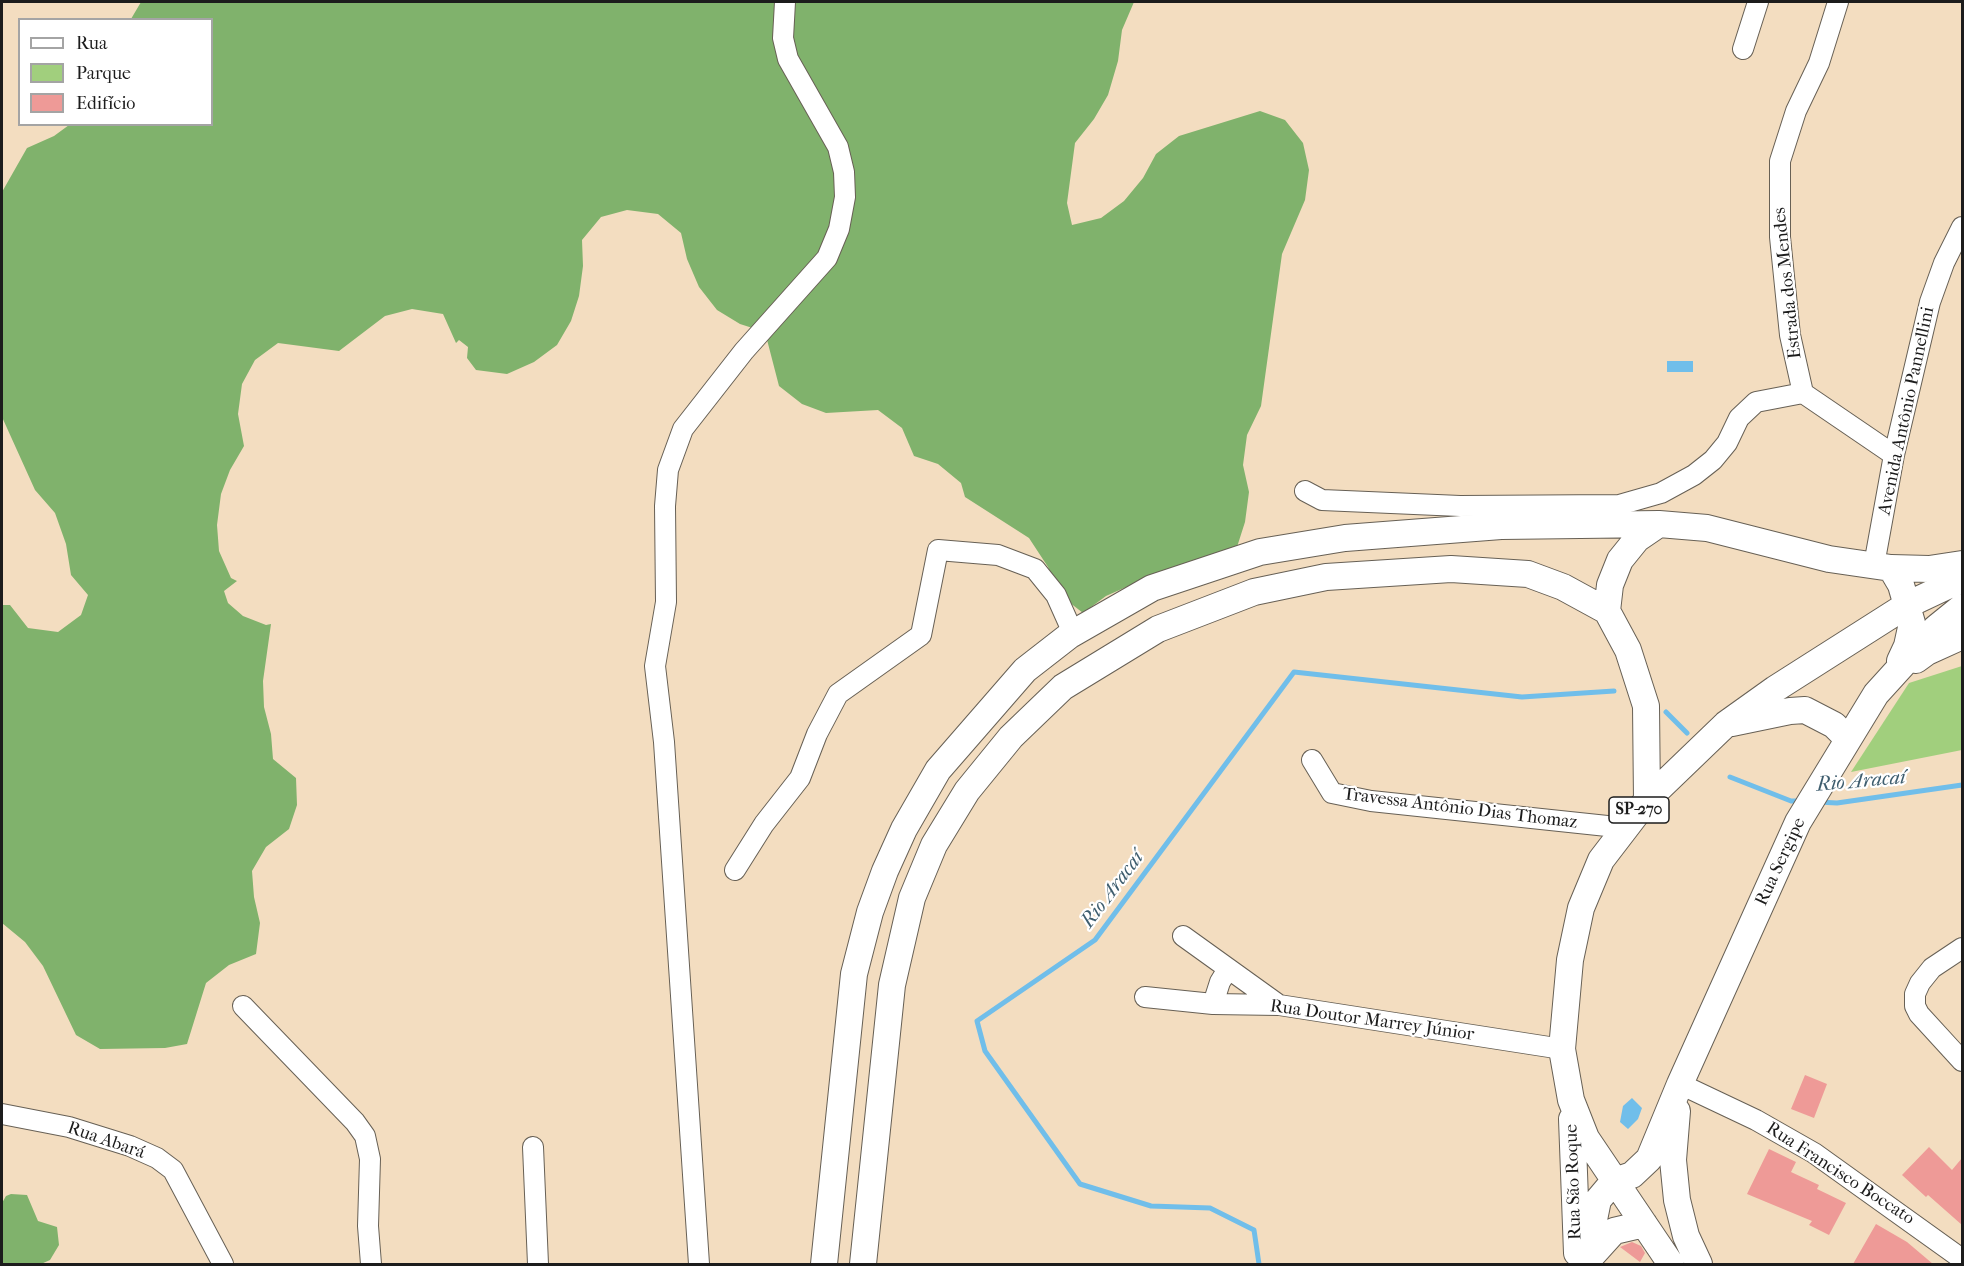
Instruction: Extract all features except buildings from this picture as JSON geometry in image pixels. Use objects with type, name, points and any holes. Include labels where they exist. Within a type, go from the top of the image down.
[{"type":"main road","points":[[1607,611],[1610,585],[1620,560],[1637,539],[1659,524]]},
{"type":"main road","points":[[824,1264],[854,974],[870,912],[885,871],[904,829],[938,771],[1025,670],[1073,633],[1152,588],[1260,552],[1346,538],[1501,526],[1659,524],[1707,528],[1829,559],[1883,567],[1929,569],[1962,564]]},
{"type":"main road","points":[[1883,567],[1901,585],[1912,623],[1907,646],[1889,678]]},
{"type":"main road","points":[[863,1264],[892,986],[912,898],[934,845],[967,791],[1011,737],[1064,687],[1158,629],[1197,612],[1254,592],[1326,577],[1451,569],[1528,574],[1563,587],[1607,611],[1628,650],[1646,706],[1647,800]]},
{"type":"main road","name":"SP-270","points":[[1671,1264],[1586,1138],[1571,1100],[1562,1049],[1569,960],[1581,908],[1601,860],[1647,800],[1726,724],[1774,689],[1907,605],[1962,579]]},
{"type":"main road","name":"Rua Sergipe","points":[[1614,1181],[1632,1175],[1650,1159],[1680,1084],[1798,822],[1847,738],[1889,678],[1936,628],[1962,607]]},
{"type":"main road","points":[[1889,678],[1928,652],[1962,636]]},
{"type":"main road","points":[[1726,724],[1805,710],[1834,725],[1847,738]]},
{"type":"main road","points":[[1680,1084],[1673,1160],[1677,1200],[1686,1236],[1699,1264]]},
{"type":"main road","name":"Rua São Roque","points":[[1571,1100],[1583,1264]]},
{"type":"main road","name":"Rua São Roque","points":[[1583,1264],[1598,1200],[1614,1181]]},
{"type":"main road","points":[[1583,1264],[1614,1231],[1644,1224]]},
{"type":"street","points":[[699,1264],[664,742],[655,666],[666,602],[665,506],[668,470],[683,429],[744,351],[827,258],[840,229],[844,172],[838,147],[788,59],[783,38],[784,2]]},
{"type":"street","points":[[1743,49],[1758,2]]},
{"type":"street","name":"Estrada dos Mendes","points":[[1803,393],[1790,335],[1780,237],[1780,161],[1796,111],[1819,63],[1838,2]]},
{"type":"street","name":"Avenida Antônio Pannellini","points":[[1883,567],[1893,455],[1930,302],[1944,263],[1962,227]]},
{"type":"street","points":[[1305,491],[1322,500],[1460,506],[1619,505],[1661,493],[1700,470],[1713,460],[1727,443],[1739,418],[1756,402],[1803,393],[1893,455]]},
{"type":"street","points":[[735,870],[764,824],[800,778],[838,694],[921,634],[938,550],[998,555],[1035,569],[1056,595],[1073,633]]},
{"type":"street","name":"Travessa Antônio Dias Thomaz","points":[[1312,760],[1332,793],[1371,801],[1626,828]]},
{"type":"street","points":[[1183,936],[1280,1005]]},
{"type":"street","points":[[1962,948],[1932,968],[1915,994],[1915,1006],[1919,1014],[1962,1061]]},
{"type":"street","points":[[1213,1004],[1220,982],[1228,969]]},
{"type":"street","name":"Rua Doutor Marrey Júnior","points":[[1145,997],[1213,1004],[1280,1005],[1562,1049]]},
{"type":"street","points":[[243,1006],[355,1122],[365,1136],[370,1159],[368,1226],[371,1264]]},
{"type":"street","name":"Rua Francisco Boccato","points":[[1680,1084],[1756,1120],[1814,1153],[1962,1258]]},
{"type":"street","name":"Rua Abará","points":[[2,1114],[69,1127],[130,1146],[157,1158],[173,1170],[179,1179],[223,1264]]},
{"type":"street","points":[[533,1147],[538,1264]]},
{"type":"green space","points":[[141,2],[1134,2],[1122,30],[1118,61],[1108,95],[1094,119],[1075,143],[1067,203],[1072,225],[1101,218],[1124,201],[1143,178],[1156,154],[1179,136],[1260,111],[1285,120],[1303,143],[1309,170],[1305,200],[1282,254],[1261,406],[1247,435],[1243,465],[1249,492],[1245,522],[1237,547],[1159,583],[1133,584],[1106,596],[1083,613],[1060,595],[1048,567],[1029,538],[965,497],[961,483],[938,464],[914,456],[902,428],[878,410],[826,413],[802,404],[779,386],[765,332],[740,324],[717,310],[699,287],[687,259],[681,233],[658,214],[627,210],[601,217],[582,240],[583,266],[579,296],[571,321],[557,345],[534,362],[507,374],[476,370],[467,358],[468,347],[459,340],[456,343],[443,314],[412,309],[385,316],[339,351],[278,343],[255,360],[242,384],[238,414],[244,446],[230,470],[221,494],[217,525],[219,551],[231,578],[237,581],[224,591],[228,603],[243,616],[266,625],[271,624],[263,681],[264,707],[271,734],[273,759],[296,778],[297,805],[289,829],[266,847],[252,871],[254,897],[260,923],[256,954],[229,965],[206,983],[187,1044],[165,1048],[100,1049],[76,1035],[43,966],[25,942],[2,923],[2,605],[10,605],[28,628],[58,632],[81,615],[88,595],[71,575],[66,544],[55,513],[35,490],[2,417],[2,192],[27,148],[54,136],[68,126],[213,126],[213,18],[132,18]]},
{"type":"green space","points":[[1962,666],[1962,750],[1851,772],[1909,683]]},
{"type":"green space","points":[[27,1195],[38,1221],[57,1227],[59,1245],[50,1260],[41,1264],[2,1264],[2,1203],[6,1196]]},
{"type":"water","points":[[1667,361],[1693,361],[1693,372],[1667,372]]},
{"type":"water","points":[[1632,1098],[1642,1108],[1638,1119],[1628,1129],[1620,1122],[1623,1106]]},
{"type":"waterway","name":"Rio Aracaí","points":[[1259,1264],[1254,1230],[1210,1208],[1151,1206],[1080,1184],[985,1051],[977,1021],[1095,940],[1294,672],[1522,697],[1614,691]]},
{"type":"waterway","name":"Rio Aracaí","points":[[1666,712],[1687,733]]},
{"type":"waterway","name":"Rio Aracaí","points":[[1730,777],[1791,801],[1800,801]]},
{"type":"waterway","name":"Rio Aracaí","points":[[1818,802],[1837,803],[1962,785]]}]
